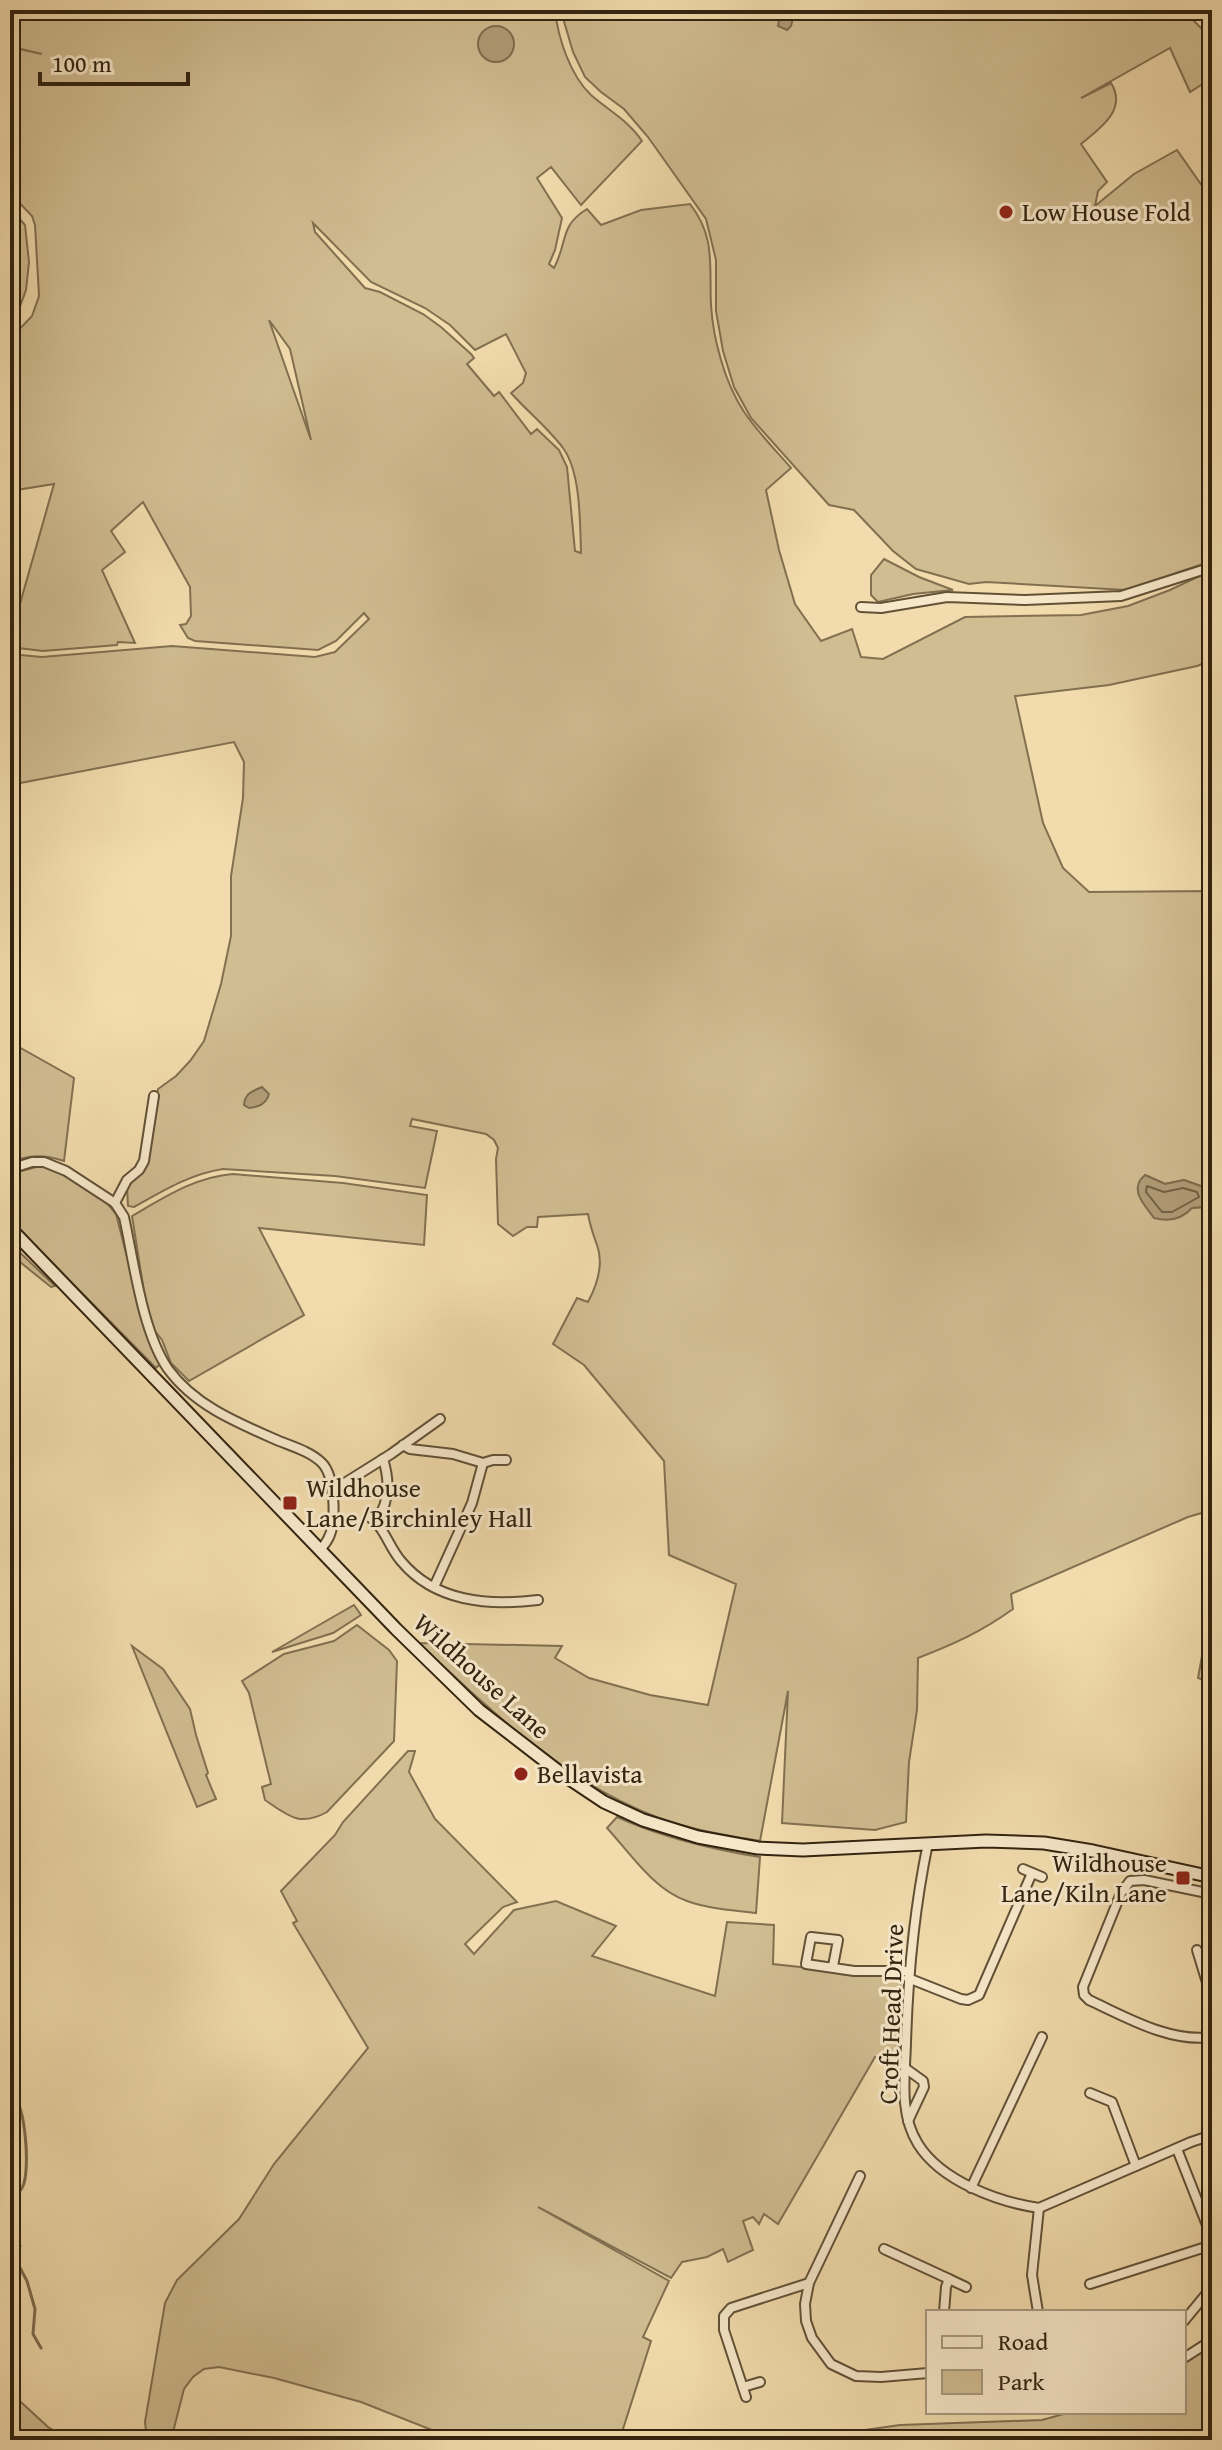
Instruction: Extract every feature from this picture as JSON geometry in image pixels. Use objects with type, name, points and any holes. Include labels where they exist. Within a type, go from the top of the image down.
[{"type":"main road","name":"Wildhouse Lane","points":[[10,1228],[396,1629],[479,1710],[533,1753],[604,1802],[643,1820],[698,1837],[758,1848],[855,1849],[986,1841],[1044,1843],[1212,1877]]},
{"type":"street","points":[[861,607],[881,608],[947,597],[1025,600],[1121,596],[1212,567]]},
{"type":"street","points":[[115,1203],[127,1180],[144,1161],[154,1096]]},
{"type":"street","points":[[10,1169],[32,1162],[44,1162],[87,1183],[115,1203],[124,1217],[148,1324],[167,1368],[204,1405],[313,1456],[325,1466],[330,1476],[333,1507],[329,1537],[321,1549]]},
{"type":"street","points":[[332,1491],[440,1419]]},
{"type":"street","points":[[403,1445],[483,1463],[506,1460]]},
{"type":"street","points":[[383,1459],[388,1494],[382,1514],[372,1519],[410,1571],[456,1597],[505,1604],[538,1600]]},
{"type":"street","points":[[434,1587],[472,1503],[483,1463]]},
{"type":"street","name":"Croft Head Drive","points":[[928,1843],[908,1974],[904,2095],[908,2122],[918,2145],[951,2177],[971,2188],[1039,2208]]},
{"type":"street","points":[[833,1966],[838,1940],[811,1937],[806,1964],[908,1974],[968,2000],[979,1995],[1028,1871],[1042,1877]]},
{"type":"street","points":[[1212,1894],[1144,1880],[1130,1881],[1121,1893],[1083,1987],[1084,1995],[1089,2000],[1147,2026],[1185,2036],[1212,2037]]},
{"type":"street","points":[[1197,1950],[1212,1999]]},
{"type":"street","points":[[971,2188],[1042,2037]]},
{"type":"street","points":[[905,2068],[923,2081],[924,2087],[908,2122]]},
{"type":"street","points":[[1090,2093],[1112,2102],[1136,2166]]},
{"type":"street","points":[[1038,2310],[1032,2275],[1039,2208],[1212,2135]]},
{"type":"street","points":[[1177,2149],[1212,2238]]},
{"type":"street","points":[[860,2176],[809,2283],[806,2321],[812,2338],[831,2364],[856,2376],[926,2373]]},
{"type":"street","points":[[1090,2284],[1212,2245]]},
{"type":"street","points":[[884,2249],[966,2287]]},
{"type":"street","points":[[944,2310],[949,2279]]},
{"type":"street","points":[[746,2397],[724,2330],[724,2316],[731,2308],[809,2283]]},
{"type":"street","points":[[1186,2319],[1212,2287]]},
{"type":"street","points":[[1186,2357],[1212,2340]]},
{"type":"street","points":[[743,2387],[760,2382]]},
{"type":"green space","points":[[10,10],[555,10],[562,44],[577,77],[591,95],[625,122],[642,141],[581,205],[551,167],[537,178],[562,218],[549,264],[554,268],[568,228],[587,209],[601,225],[641,210],[690,204],[708,240],[712,319],[727,378],[749,419],[791,468],[766,490],[795,604],[821,641],[852,629],[861,657],[883,659],[965,617],[1081,615],[1128,606],[1212,570],[1212,660],[1109,685],[1015,696],[1043,823],[1063,868],[1089,892],[1212,891],[1212,1190],[1184,1180],[1165,1184],[1145,1175],[1192,1208],[1203,1207],[1212,1198],[1212,1510],[1188,1517],[1011,1594],[1013,1609],[967,1637],[918,1658],[917,1710],[909,1762],[906,1822],[875,1830],[782,1823],[788,1691],[760,1841],[709,1832],[659,1818],[592,1785],[531,1743],[419,1643],[562,1646],[555,1658],[589,1678],[650,1695],[708,1705],[736,1584],[669,1555],[664,1461],[584,1365],[553,1344],[577,1298],[588,1302],[597,1282],[599,1252],[588,1214],[538,1217],[537,1227],[527,1227],[513,1236],[498,1224],[498,1148],[494,1140],[486,1134],[412,1119],[410,1126],[437,1131],[425,1188],[335,1176],[223,1169],[188,1179],[134,1207],[128,1206],[127,1187],[142,1171],[158,1089],[176,1076],[204,1041],[221,984],[231,936],[231,876],[243,798],[244,762],[234,742],[10,785],[10,654],[42,657],[172,646],[315,657],[335,652],[369,619],[364,613],[336,641],[318,650],[188,638],[180,625],[186,624],[191,616],[190,587],[143,502],[111,531],[125,552],[102,570],[135,643],[118,642],[117,645],[43,651],[10,647],[54,484],[10,491],[10,208],[25,225],[29,262],[26,290],[14,323],[15,334],[32,316],[39,296],[35,225],[32,216],[10,193],[10,47],[42,54],[10,43]],"holes":[[[313,223],[371,282],[425,308],[450,325],[475,350],[506,334],[526,373],[523,383],[511,393],[569,458],[578,499],[581,553],[575,551],[567,467],[559,450],[537,429],[531,434],[499,392],[494,396],[467,364],[474,358],[471,354],[441,327],[423,314],[380,292],[365,288],[315,232]],[[269,320],[290,349],[311,440]]]},
{"type":"green space","points":[[562,10],[1183,10],[1212,39],[1212,78],[1190,92],[1170,48],[1081,98],[1111,83],[1116,102],[1109,118],[1081,144],[1107,182],[1098,191],[1095,206],[1134,174],[1177,150],[1212,200],[1212,561],[1126,590],[986,582],[969,584],[916,569],[893,551],[854,510],[829,505],[751,418],[734,387],[723,351],[716,311],[716,260],[706,219],[648,137],[624,109],[585,77],[573,52]]},
{"type":"green space","points":[[884,559],[953,590],[878,602],[871,595],[871,575]]},
{"type":"green space","points":[[10,1042],[74,1078],[64,1161],[37,1156],[10,1162]]},
{"type":"green space","points":[[40,1166],[82,1184],[116,1214],[145,1327],[152,1349],[161,1363],[156,1368],[10,1220],[10,1174]]},
{"type":"green space","points":[[233,1174],[343,1183],[427,1195],[424,1245],[259,1228],[304,1315],[189,1381],[171,1363],[148,1317],[132,1216],[193,1184]]},
{"type":"green space","points":[[10,1243],[55,1286],[51,1287],[10,1254]]},
{"type":"green space","points":[[1212,1602],[1212,1684],[1198,1678]]},
{"type":"green space","points":[[354,1605],[361,1615],[333,1633],[272,1652]]},
{"type":"green space","points":[[357,1625],[389,1650],[397,1661],[394,1741],[327,1812],[309,1819],[294,1818],[265,1800],[262,1787],[271,1784],[249,1693],[242,1681],[284,1654],[334,1641]]},
{"type":"green space","points":[[132,1646],[163,1669],[190,1709],[208,1773],[206,1775],[216,1799],[197,1807]]},
{"type":"green space","points":[[408,1751],[415,1751],[409,1772],[435,1819],[517,1902],[503,1907],[465,1944],[474,1954],[514,1910],[556,1901],[616,1926],[592,1956],[715,1996],[727,1922],[774,1925],[773,1964],[901,1978],[899,2059],[875,2057],[778,2224],[764,2214],[759,2224],[753,2217],[743,2221],[753,2250],[728,2262],[723,2249],[707,2257],[682,2262],[671,2278],[538,2207],[669,2281],[643,2337],[651,2341],[617,2440],[457,2440],[361,2402],[274,2378],[219,2367],[204,2369],[184,2389],[171,2440],[147,2440],[145,2422],[165,2303],[177,2280],[239,2219],[274,2164],[368,2048],[293,1923],[297,1921],[281,1891]]},
{"type":"green space","points":[[617,1817],[687,1842],[760,1857],[756,1913],[695,1904],[675,1896],[643,1870],[607,1828]]},
{"type":"green space","points":[[1212,2342],[1212,2440],[814,2440],[900,2425],[1042,2420],[1064,2414],[1186,2414],[1186,2359]]},
{"type":"green space","points":[[10,2392],[48,2427],[70,2440],[10,2440]]},
{"type":"water","points":[[781,10],[795,10],[787,30],[778,26]]},
{"type":"water","points":[[496,26],[509,31],[514,44],[509,57],[496,62],[483,57],[478,44],[483,31]]},
{"type":"water","points":[[262,1087],[269,1094],[264,1103],[249,1108],[244,1105],[248,1095]]},
{"type":"water","points":[[1145,1175],[1165,1184],[1184,1180],[1212,1190],[1212,1198],[1203,1207],[1192,1208],[1180,1217],[1165,1220],[1154,1218],[1138,1191],[1140,1180]]},
{"type":"waterway","points":[[10,2003],[16,2064],[13,2095],[24,2125],[26,2153],[23,2186],[10,2200]]},
{"type":"waterway","points":[[10,2222],[20,2246],[16,2247],[18,2264],[27,2281],[35,2309],[33,2334],[41,2348]]},
{"type":"place","name":"Low House Fold","points":[[1006,212]]},
{"type":"place","name":"Wildhouse Lane/Birchinley Hall","points":[[290,1503]]},
{"type":"place","name":"Bellavista","points":[[521,1774]]},
{"type":"place","name":"Wildhouse Lane/Kiln Lane","points":[[1183,1878]]}]
